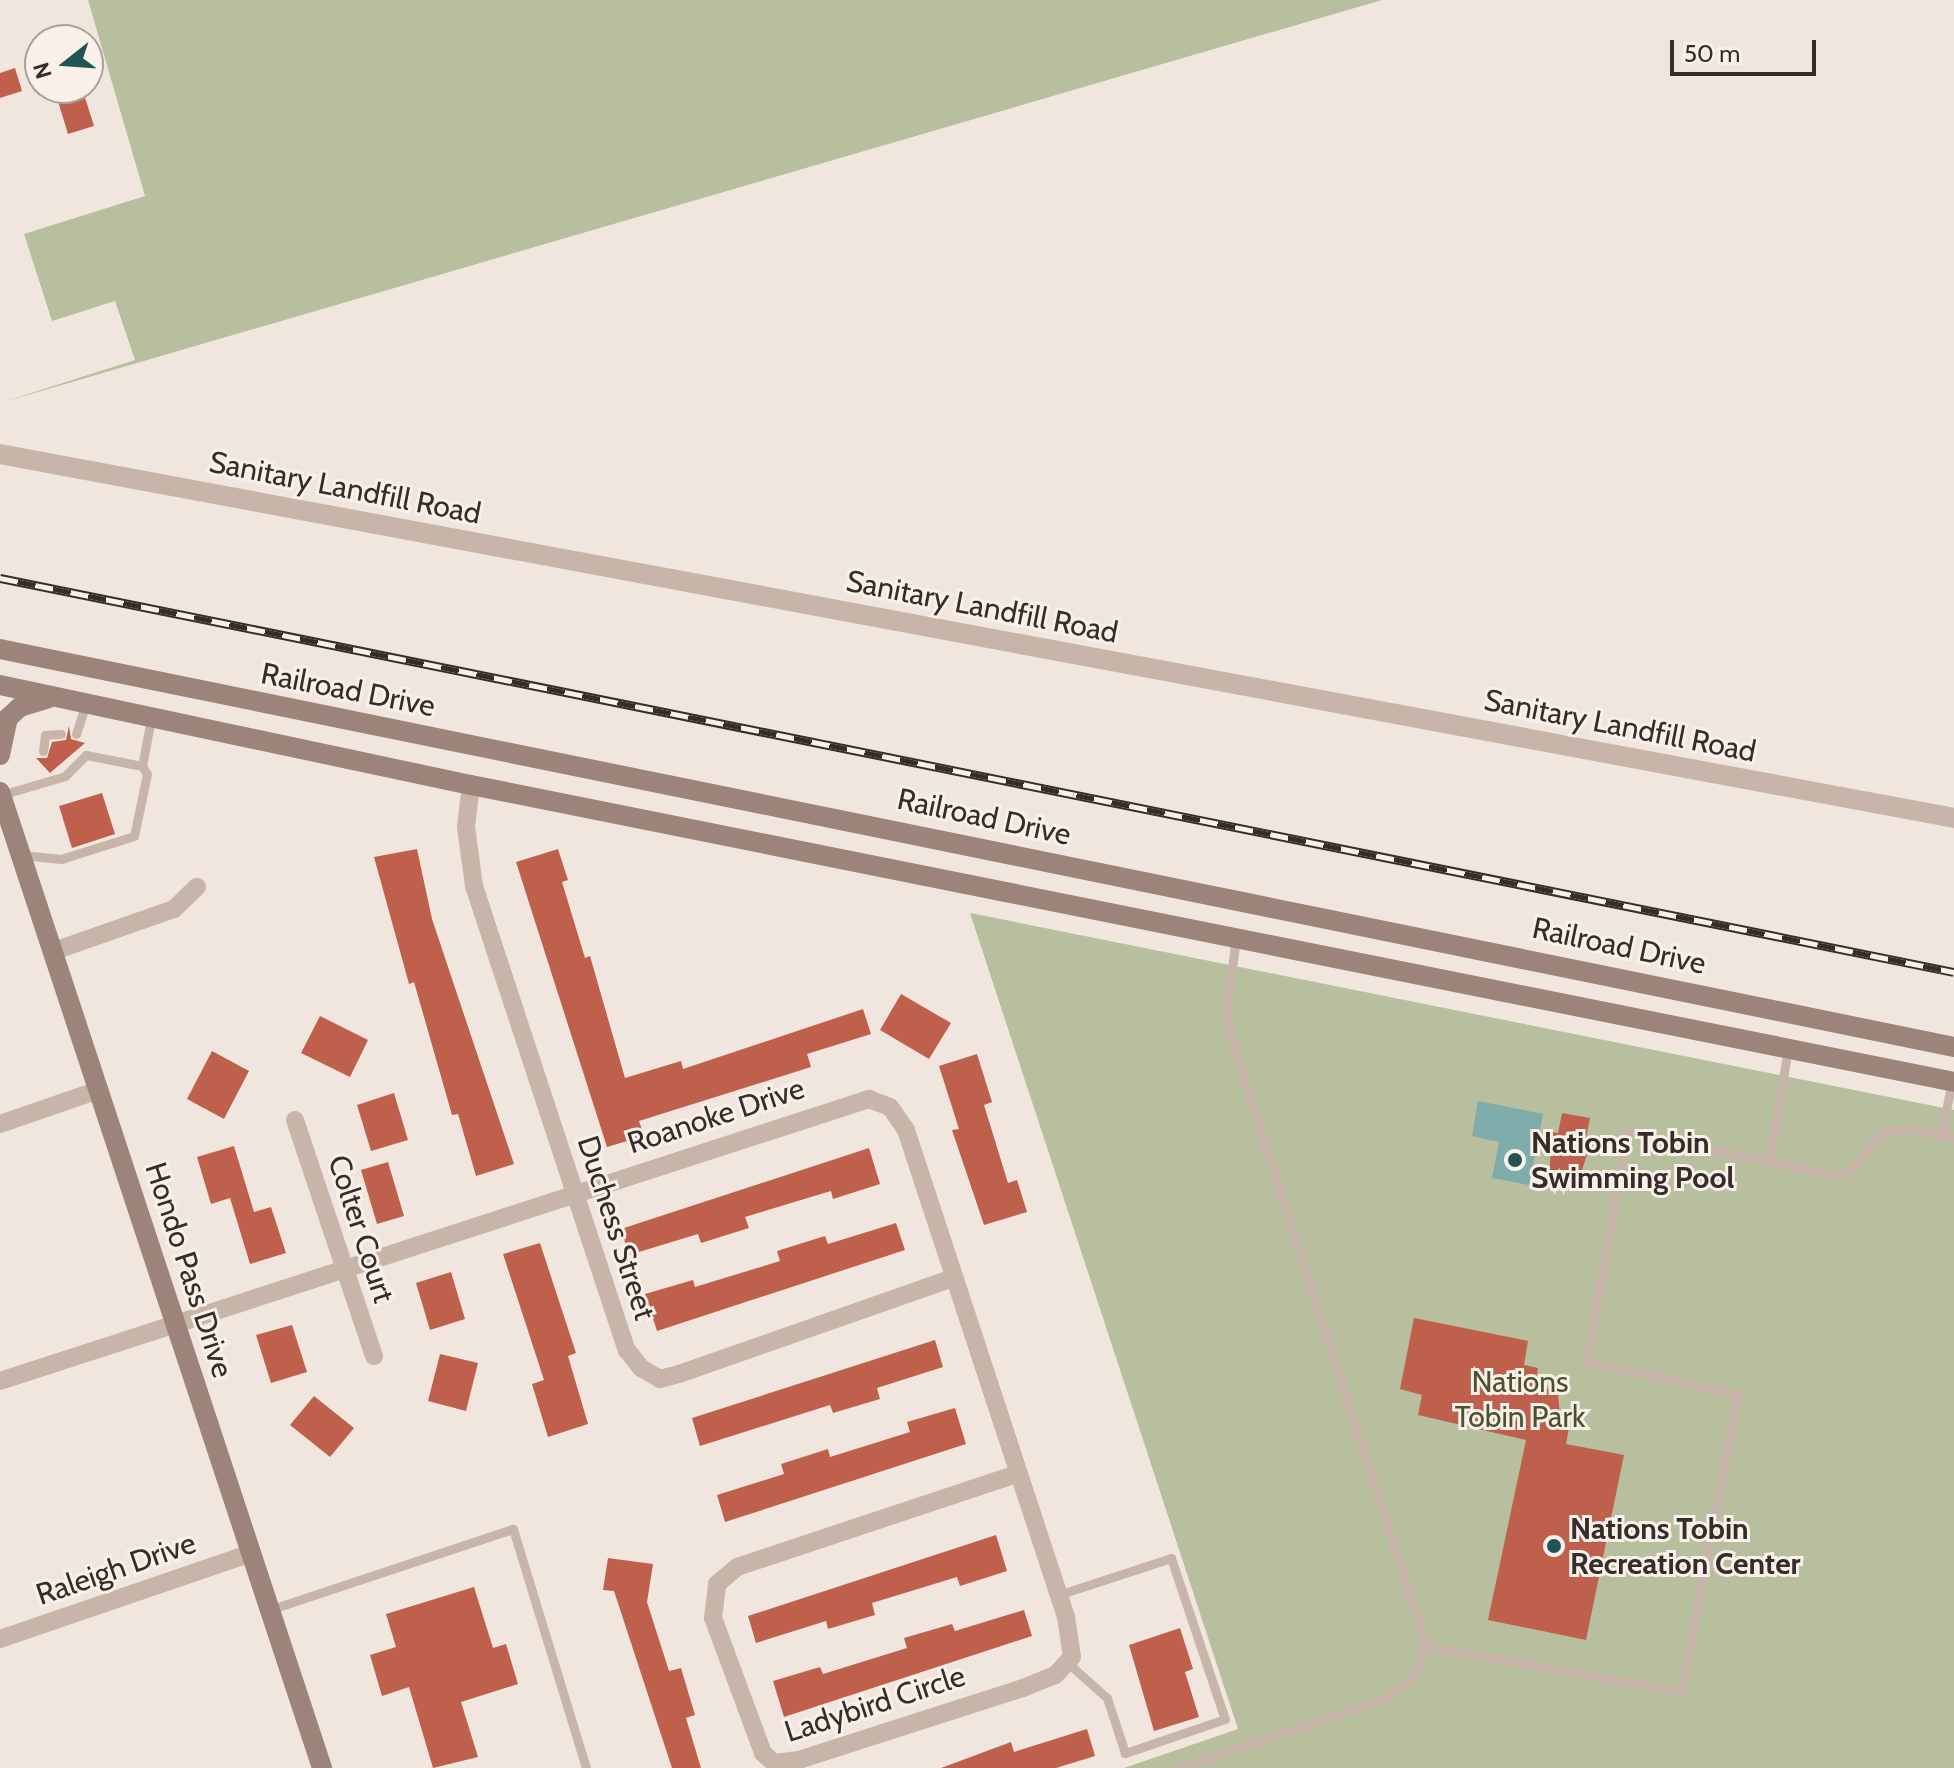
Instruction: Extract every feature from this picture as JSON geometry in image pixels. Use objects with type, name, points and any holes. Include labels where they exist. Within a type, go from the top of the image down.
[{"type":"main road","name":"Railroad Drive","points":[[0,649],[943,838],[1242,904],[1503,952],[1954,1047]]},
{"type":"main road","points":[[0,685],[471,785],[1953,1082]]},
{"type":"main road","points":[[0,755],[8,718],[33,701],[54,697]]},
{"type":"main road","name":"Hondo Pass Drive","points":[[1,794],[322,1768]]},
{"type":"main road","points":[[1236,938],[1242,904]]},
{"type":"main road","points":[[1788,1049],[1794,1015]]},
{"type":"street","name":"Sanitary Landfill Road","points":[[0,454],[1954,818]]},
{"type":"street","name":"Duchess Street","points":[[471,785],[466,827],[474,886],[627,1350],[641,1368],[660,1379],[951,1279]]},
{"type":"street","points":[[54,951],[154,918],[174,909],[197,887]]},
{"type":"street","points":[[0,1124],[99,1090]]},
{"type":"street","name":"Roanoke Drive","points":[[0,1381],[825,1110],[877,1100],[890,1107],[906,1130],[951,1279],[1058,1595],[1072,1646],[1069,1664]]},
{"type":"street","name":"Colter Court","points":[[295,1120],[374,1356]]},
{"type":"street","name":"Ladybird Circle","points":[[1016,1474],[737,1567],[717,1584],[713,1618],[754,1738],[774,1763],[799,1760],[1023,1688],[1069,1664]]},
{"type":"street","name":"Raleigh Drive","points":[[0,1639],[251,1553]]},
{"type":"lane","points":[[76,734],[86,704]]},
{"type":"lane","points":[[22,855],[61,859],[134,836],[146,788],[142,766],[151,719]]},
{"type":"lane","points":[[43,751],[49,738],[61,734]]},
{"type":"lane","points":[[1,794],[62,772],[83,752],[142,766]]},
{"type":"lane","points":[[1178,1768],[1384,1699],[1415,1675],[1426,1646],[1231,1039],[1227,1004],[1236,938]]},
{"type":"lane","points":[[1769,1162],[1788,1049]]},
{"type":"lane","points":[[1941,1135],[1953,1082]]},
{"type":"lane","points":[[1426,1646],[1681,1692],[1738,1394],[1586,1362],[1627,1132],[1839,1176],[1853,1169],[1874,1141],[1890,1131],[1954,1138]]},
{"type":"lane","points":[[269,1610],[513,1529],[586,1768]]},
{"type":"lane","points":[[1058,1595],[1171,1558],[1225,1719],[1125,1753],[1107,1698],[1069,1664]]},
{"type":"green space","points":[[88,0],[1382,0],[0,403],[135,360],[115,301],[52,321],[24,234],[145,196],[104,55],[104,24],[95,24]]},
{"type":"green space","name":"Nations Tobin Park","points":[[970,913],[1954,1110],[1954,1768],[1124,1768],[1238,1729]]},
{"type":"water","name":"Nations Tobin Swimming Pool","points":[[1478,1101],[1543,1114],[1529,1185],[1492,1178],[1499,1142],[1472,1136]]},
{"type":"building","points":[[15,68],[22,91],[0,98],[0,73]]},
{"type":"building","points":[[59,104],[87,104],[94,126],[68,134]]},
{"type":"building","points":[[69,726],[71,739],[85,743],[50,773],[36,758],[47,758],[52,742],[66,740]]},
{"type":"building","points":[[102,793],[115,834],[72,848],[59,806]]},
{"type":"building","points":[[417,849],[432,919],[514,1164],[476,1176],[458,1114],[452,1115],[414,982],[409,984],[374,857]]},
{"type":"building","points":[[558,849],[568,880],[562,882],[585,958],[590,956],[625,1078],[681,1061],[683,1069],[863,1009],[871,1034],[807,1054],[811,1067],[639,1121],[644,1136],[607,1147],[516,862]]},
{"type":"building","points":[[901,994],[951,1023],[929,1059],[880,1030]]},
{"type":"building","points":[[320,1016],[368,1040],[350,1077],[301,1053]]},
{"type":"building","points":[[212,1051],[249,1071],[224,1119],[187,1099]]},
{"type":"building","points":[[977,1054],[992,1102],[984,1105],[1008,1183],[1017,1180],[1027,1212],[984,1225],[952,1130],[959,1129],[939,1066]]},
{"type":"building","points":[[394,1093],[408,1140],[371,1151],[357,1105]]},
{"type":"building","points":[[1562,1113],[1590,1118],[1585,1143],[1590,1144],[1578,1184],[1549,1178],[1552,1132],[1558,1133]]},
{"type":"building","points":[[234,1146],[254,1212],[271,1207],[286,1253],[250,1264],[230,1198],[211,1204],[197,1157]]},
{"type":"building","points":[[869,1148],[880,1184],[833,1199],[831,1191],[745,1217],[749,1228],[701,1243],[698,1234],[629,1255],[621,1229]]},
{"type":"building","points":[[388,1162],[404,1216],[377,1224],[361,1170]]},
{"type":"building","points":[[896,1223],[905,1250],[657,1331],[645,1294],[693,1280],[695,1287],[780,1261],[777,1251],[825,1236],[828,1244]]},
{"type":"building","points":[[540,1243],[576,1353],[568,1356],[588,1424],[548,1437],[532,1384],[544,1380],[503,1254]]},
{"type":"building","points":[[451,1272],[465,1319],[430,1330],[416,1283]]},
{"type":"building","name":"Nations Tobin Recreation Center","points":[[1414,1318],[1528,1341],[1524,1365],[1538,1368],[1536,1382],[1558,1394],[1561,1427],[1569,1428],[1566,1444],[1624,1455],[1586,1640],[1488,1620],[1526,1440],[1418,1415],[1422,1395],[1400,1389]]},
{"type":"building","points":[[292,1325],[307,1372],[271,1383],[256,1335]]},
{"type":"building","points":[[935,1340],[943,1367],[877,1388],[880,1399],[833,1413],[830,1405],[700,1446],[692,1418]]},
{"type":"building","points":[[440,1354],[478,1363],[466,1411],[428,1401]]},
{"type":"building","points":[[314,1396],[354,1428],[330,1457],[290,1425]]},
{"type":"building","points":[[955,1408],[966,1444],[725,1522],[717,1495],[784,1474],[781,1464],[828,1449],[830,1457],[910,1432],[907,1422]]},
{"type":"building","points":[[996,1535],[1007,1571],[960,1586],[957,1577],[872,1603],[875,1615],[828,1629],[826,1621],[756,1643],[748,1616]]},
{"type":"building","points":[[608,1558],[653,1564],[647,1602],[669,1671],[681,1668],[695,1715],[686,1718],[701,1768],[672,1768],[614,1591],[603,1590]]},
{"type":"building","points":[[474,1587],[493,1648],[506,1644],[518,1684],[461,1702],[478,1757],[433,1768],[409,1687],[382,1696],[370,1655],[396,1647],[386,1614]]},
{"type":"building","points":[[1024,1610],[1032,1636],[784,1717],[773,1681],[820,1667],[823,1674],[907,1648],[904,1638],[952,1624],[955,1631]]},
{"type":"building","points":[[1180,1628],[1193,1669],[1185,1672],[1199,1717],[1154,1731],[1129,1645]]},
{"type":"building","points":[[1087,1729],[1095,1756],[1056,1768],[941,1768],[1011,1742],[1014,1752]]},
{"type":"railway","points":[[0,578],[1954,972]]},
{"type":"place","name":"Nations Tobin Swimming Pool","points":[[1515,1160]]},
{"type":"place","name":"Nations Tobin Recreation Center","points":[[1554,1546]]}]
